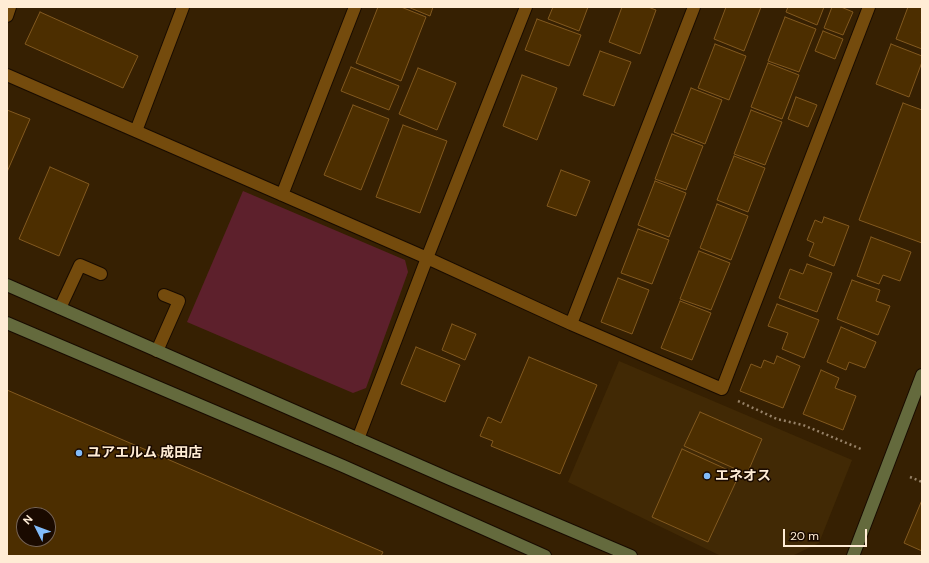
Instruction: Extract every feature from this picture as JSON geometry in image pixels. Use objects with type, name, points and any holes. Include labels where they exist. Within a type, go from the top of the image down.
[{"type":"street","points":[[7,16],[10,7]]},
{"type":"street","points":[[136,131],[183,7]]},
{"type":"street","points":[[282,196],[355,7]]},
{"type":"street","points":[[358,439],[524,7]]},
{"type":"street","points":[[571,324],[694,7]]},
{"type":"street","points":[[7,75],[427,258],[571,324],[722,389],[869,7]]},
{"type":"street","points":[[60,308],[80,265],[101,274]]},
{"type":"street","points":[[7,285],[358,439],[631,556]]},
{"type":"street","points":[[158,351],[179,301],[164,295]]},
{"type":"street","points":[[7,323],[343,466],[545,556]]},
{"type":"street","points":[[853,556],[922,375]]},
{"type":"path","points":[[722,389],[730,397],[777,419],[803,425],[861,448]]},
{"type":"path","points":[[910,477],[922,482]]},
{"type":"shaded area","points":[[243,191],[405,260],[408,272],[366,388],[353,393],[187,322]]},
{"type":"shaded area","points":[[619,361],[852,460],[819,543],[792,556],[721,556],[568,482]]},
{"type":"building","points":[[378,7],[401,7],[426,17],[401,81],[356,63]]},
{"type":"building","points":[[408,7],[433,7],[430,16]]},
{"type":"building","points":[[553,7],[588,7],[579,31],[548,19]]},
{"type":"building","points":[[622,7],[648,7],[656,10],[640,54],[609,42]]},
{"type":"building","points":[[726,7],[761,7],[744,51],[714,39]]},
{"type":"building","points":[[788,7],[824,7],[817,25],[786,12]]},
{"type":"building","points":[[832,7],[841,7],[853,12],[843,35],[824,28]]},
{"type":"building","points":[[908,7],[922,7],[922,49],[896,39]]},
{"type":"building","points":[[40,12],[138,56],[123,88],[25,44]]},
{"type":"building","points":[[785,17],[816,29],[799,72],[768,61]]},
{"type":"building","points":[[537,19],[581,35],[569,66],[525,50]]},
{"type":"building","points":[[823,31],[843,39],[835,59],[815,51]]},
{"type":"building","points":[[715,44],[746,56],[729,100],[698,88]]},
{"type":"building","points":[[891,44],[922,56],[922,62],[909,97],[876,84]]},
{"type":"building","points":[[600,51],[631,62],[614,106],[583,95]]},
{"type":"building","points":[[768,63],[799,75],[782,119],[751,107]]},
{"type":"building","points":[[351,67],[399,86],[389,110],[341,91]]},
{"type":"building","points":[[418,68],[456,83],[437,130],[399,114]]},
{"type":"building","points":[[522,75],[557,88],[537,140],[503,126]]},
{"type":"building","points":[[691,88],[722,100],[705,144],[674,132]]},
{"type":"building","points":[[796,97],[817,105],[808,127],[788,119]]},
{"type":"building","points":[[903,103],[922,110],[922,243],[859,220]]},
{"type":"building","points":[[353,105],[389,119],[361,190],[324,175]]},
{"type":"building","points":[[7,110],[30,119],[7,172]]},
{"type":"building","points":[[751,110],[782,122],[765,165],[734,154]]},
{"type":"building","points":[[403,125],[447,141],[420,213],[376,197]]},
{"type":"building","points":[[672,134],[703,146],[686,190],[655,179]]},
{"type":"building","points":[[734,156],[765,168],[748,212],[717,200]]},
{"type":"building","points":[[50,167],[89,184],[59,256],[19,239]]},
{"type":"building","points":[[561,170],[590,181],[576,216],[547,206]]},
{"type":"building","points":[[655,181],[686,193],[669,237],[638,225]]},
{"type":"building","points":[[717,204],[748,216],[731,260],[700,248]]},
{"type":"building","points":[[824,217],[849,226],[834,266],[809,256],[814,243],[807,240],[815,220],[822,223]]},
{"type":"building","points":[[638,229],[669,240],[652,284],[621,273]]},
{"type":"building","points":[[871,237],[911,252],[900,281],[883,275],[879,284],[857,276]]},
{"type":"building","points":[[699,251],[730,263],[711,310],[680,299]]},
{"type":"building","points":[[807,264],[832,273],[817,312],[779,298],[790,269],[803,274]]},
{"type":"building","points":[[618,278],[649,290],[632,334],[601,322]]},
{"type":"building","points":[[852,280],[880,290],[876,301],[890,306],[878,335],[837,319]]},
{"type":"building","points":[[680,301],[711,313],[692,360],[661,348]]},
{"type":"building","points":[[777,304],[819,320],[804,358],[782,349],[788,333],[768,326]]},
{"type":"building","points":[[452,324],[476,334],[465,360],[442,350]]},
{"type":"building","points":[[841,327],[876,342],[865,368],[849,362],[846,370],[827,362]]},
{"type":"building","points":[[416,347],[460,365],[445,402],[401,384]]},
{"type":"building","points":[[777,356],[800,366],[783,408],[740,391],[751,364],[761,368],[764,360],[774,364]]},
{"type":"building","points":[[529,357],[597,385],[560,474],[491,446],[493,441],[480,436],[488,417],[501,423]]},
{"type":"building","points":[[821,370],[839,378],[835,388],[856,396],[843,430],[803,414]]},
{"type":"building","name":"ユアエルム 成田店","points":[[7,390],[383,552],[381,556],[7,556]]},
{"type":"building","points":[[700,412],[762,439],[747,474],[684,446]]},
{"type":"building","points":[[682,449],[739,475],[708,542],[652,517]]},
{"type":"building","points":[[922,500],[922,551],[904,543]]},
{"type":"place","name":"ユアエルム 成田店","points":[[79,453]]},
{"type":"place","name":"エネオス","points":[[707,476]]}]
